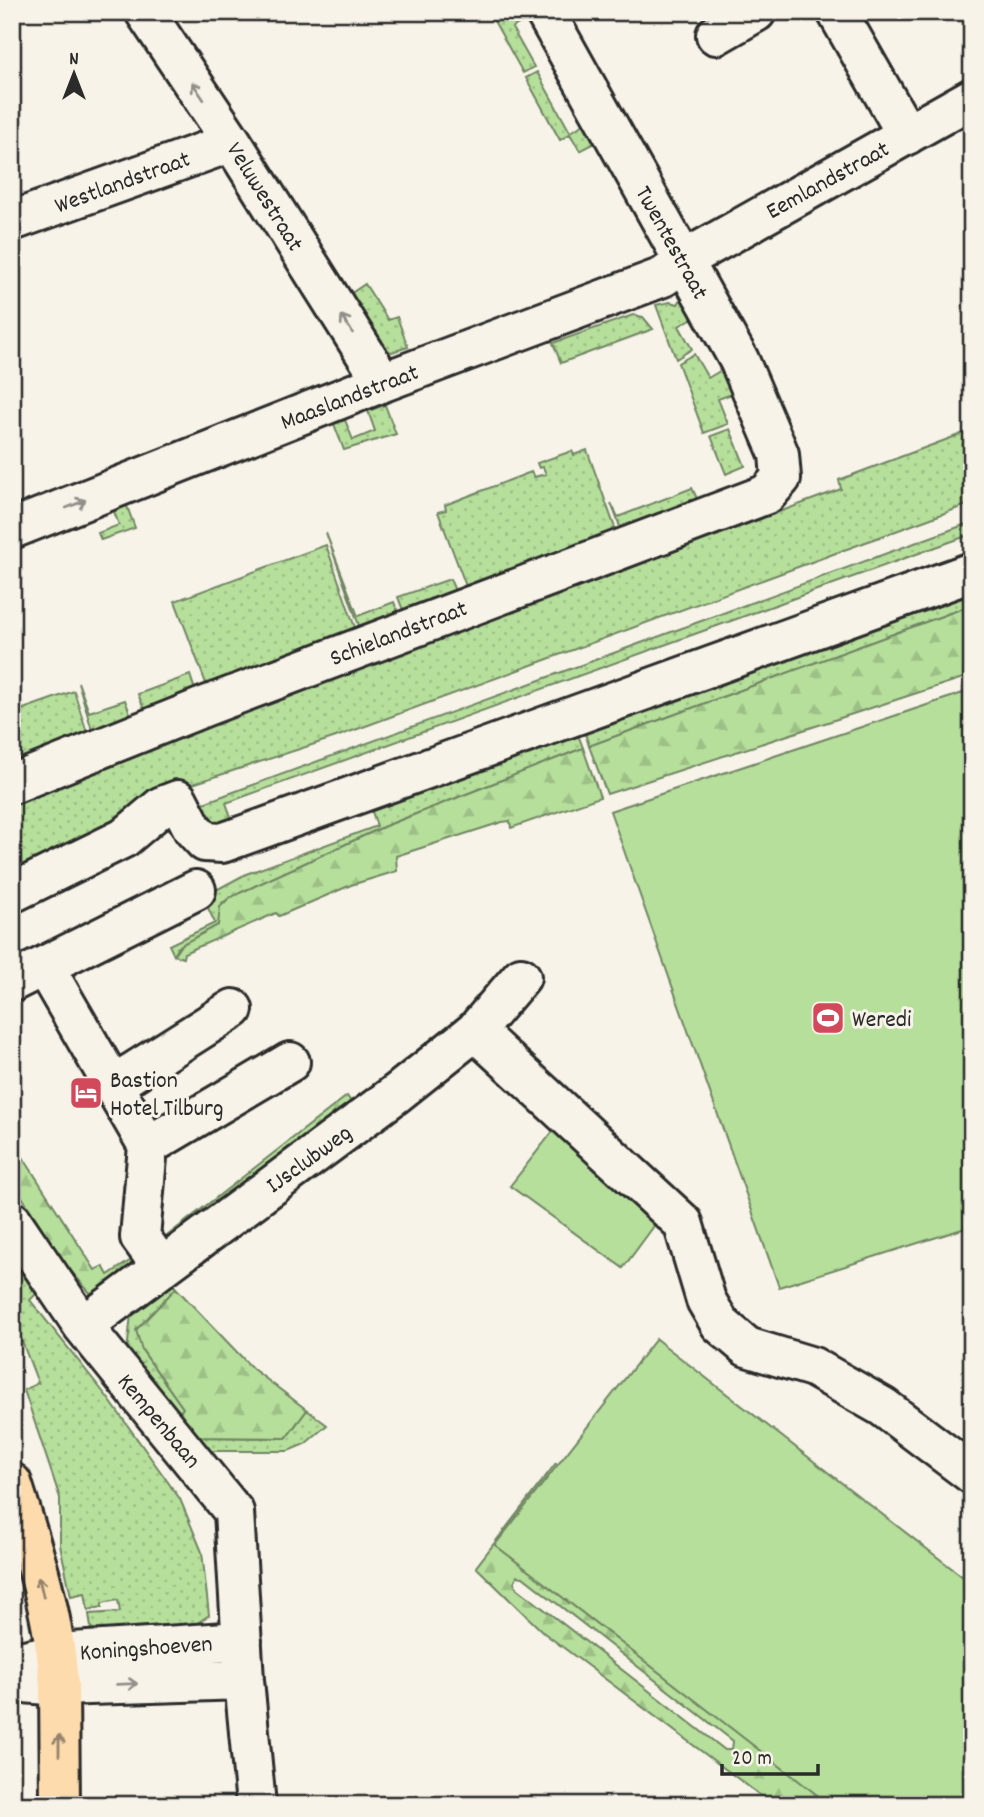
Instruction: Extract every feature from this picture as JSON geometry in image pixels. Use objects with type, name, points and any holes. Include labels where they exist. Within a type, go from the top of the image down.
[{"type":"main road","points":[[12,1483],[31,1544],[58,1670],[60,1805]]},
{"type":"street","name":"Veluwestraat","points":[[145,12],[232,142],[383,382]]},
{"type":"street","name":"Twentestraat","points":[[545,12],[739,360],[779,454],[781,478]]},
{"type":"street","points":[[716,35],[756,12]]},
{"type":"street","points":[[837,12],[907,135]]},
{"type":"street","name":"Eemlandstraat","points":[[684,262],[698,251],[972,98]]},
{"type":"street","name":"Westlandstraat","points":[[12,221],[232,142]]},
{"type":"street","name":"Maaslandstraat","points":[[12,529],[383,382],[663,277],[684,262]]},
{"type":"street","name":"Schielandstraat","points":[[12,784],[205,706],[767,494],[781,478]]},
{"type":"street","points":[[12,893],[124,838],[162,806],[178,800],[193,829],[205,842],[222,843],[972,572]]},
{"type":"street","points":[[161,1266],[140,1237],[148,1146],[113,1085],[28,974],[197,890]]},
{"type":"street","name":"IJsclubweg","points":[[83,1326],[397,1093],[475,1031],[521,977]]},
{"type":"street","points":[[113,1085],[233,1009]]},
{"type":"street","points":[[475,1031],[683,1223],[706,1300],[720,1324],[747,1347],[813,1367],[883,1407],[972,1474]]},
{"type":"street","points":[[148,1146],[290,1062]]},
{"type":"street","name":"Kempenbaan","points":[[12,1221],[83,1326],[234,1512],[242,1641]]},
{"type":"street","name":"Koningshoeven","points":[[12,1682],[58,1670],[242,1641],[256,1805]]},
{"type":"street","name":"Koningshoeven","points":[[12,1662],[58,1670],[244,1679]]},
{"type":"green space","points":[[489,12],[530,12],[530,17],[512,28],[534,67],[523,73]]},
{"type":"green space","points":[[537,72],[570,132],[588,122],[601,140],[580,151],[570,134],[560,140],[526,78]]},
{"type":"green space","points":[[365,284],[388,320],[397,317],[408,347],[392,352],[382,349],[347,296]]},
{"type":"green space","points":[[683,296],[696,316],[679,326],[692,349],[676,359],[656,305],[670,302],[678,304]]},
{"type":"green space","points":[[633,315],[643,317],[653,329],[561,363],[553,343]]},
{"type":"green space","points":[[694,354],[708,378],[725,368],[737,392],[718,399],[728,424],[704,433],[678,363]]},
{"type":"green space","points":[[385,405],[396,434],[344,450],[334,424],[345,420],[353,440],[375,431],[368,411]]},
{"type":"green space","points":[[730,429],[745,466],[726,474],[711,436]]},
{"type":"green space","points":[[972,430],[972,503],[333,738],[168,792],[123,822],[12,878],[12,803],[150,746],[841,489],[839,480]]},
{"type":"green space","points":[[587,450],[619,539],[469,594],[438,512],[446,510],[445,505],[531,472],[534,477],[546,474],[543,467],[539,468],[537,463],[572,451],[574,455]]},
{"type":"green space","points":[[692,488],[701,507],[624,537],[611,503],[618,517]]},
{"type":"green space","points":[[125,501],[135,528],[101,540],[98,533],[119,525],[112,506]]},
{"type":"green space","points":[[972,522],[972,534],[226,803],[234,825],[219,830],[198,805]]},
{"type":"green space","points":[[326,533],[358,616],[394,602],[401,619],[362,634]]},
{"type":"green space","points":[[326,545],[358,636],[207,686],[175,601]]},
{"type":"green space","points":[[450,579],[458,598],[406,618],[398,597]]},
{"type":"green space","points":[[972,590],[972,605],[589,746],[584,730]]},
{"type":"green space","points":[[972,605],[972,675],[607,794],[589,746]]},
{"type":"green space","points":[[190,675],[195,690],[147,716],[138,694]]},
{"type":"green space","points":[[78,682],[89,712],[125,700],[133,721],[94,737]]},
{"type":"green space","name":"Weredi","points":[[972,690],[972,1226],[779,1287],[610,811]]},
{"type":"green space","points":[[74,691],[89,739],[12,772],[12,713]]},
{"type":"green space","points":[[577,732],[583,748],[383,827],[222,903],[218,925],[177,948],[174,955],[169,945],[215,923],[203,897],[246,874],[377,826],[369,803]]},
{"type":"green space","points":[[583,748],[600,797],[511,828],[510,821],[502,822],[396,856],[397,871],[351,885],[279,916],[276,913],[184,953],[183,958],[174,955],[181,945],[218,925],[220,907],[229,898],[383,827]]},
{"type":"green space","points":[[347,1096],[354,1106],[173,1248],[158,1243]]},
{"type":"green space","points":[[554,1130],[665,1211],[623,1268],[510,1186]]},
{"type":"green space","points":[[12,1140],[95,1270],[103,1266],[108,1275],[131,1260],[129,1270],[118,1280],[90,1293],[64,1263],[12,1181]]},
{"type":"green space","points":[[12,1255],[38,1292],[30,1300],[108,1398],[180,1499],[202,1552],[209,1615],[196,1624],[100,1632],[91,1628],[89,1614],[120,1612],[118,1600],[102,1603],[102,1607],[88,1610],[85,1593],[71,1596],[60,1545],[60,1498],[24,1390],[38,1383],[21,1339],[12,1343]]},
{"type":"green space","points":[[170,1281],[176,1288],[137,1330],[142,1350],[183,1408],[175,1420],[127,1352],[131,1314]]},
{"type":"green space","points":[[176,1288],[253,1369],[307,1410],[286,1438],[195,1437],[175,1420],[183,1408],[142,1350],[136,1330]]},
{"type":"green space","points":[[656,1339],[972,1584],[972,1805],[830,1805],[495,1545]]},
{"type":"green space","points":[[307,1410],[327,1425],[305,1444],[288,1451],[194,1451],[195,1437],[286,1438]]},
{"type":"green space","points":[[556,1463],[860,1805],[773,1805],[544,1633],[476,1567]],"holes":[[[517,1576],[523,1577],[733,1741],[732,1750],[725,1750],[517,1588],[514,1582]]]},
{"type":"place","name":"Weredi","points":[[828,1018]]},
{"type":"place","name":"Bastion Hotel Tilburg","points":[[86,1093]]}]
